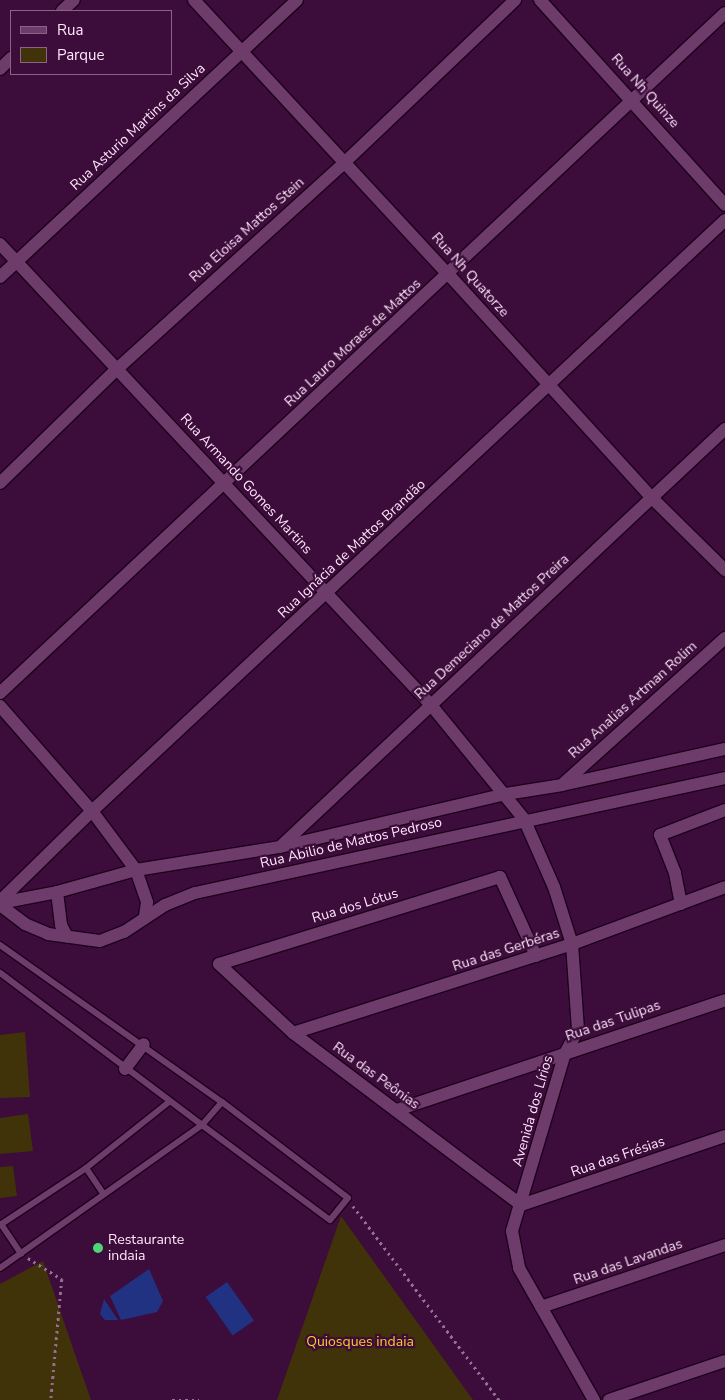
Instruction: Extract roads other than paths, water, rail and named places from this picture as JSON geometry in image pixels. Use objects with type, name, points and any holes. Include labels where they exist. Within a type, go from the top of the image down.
[{"type":"street","points":[[63,10],[74,0]]},
{"type":"street","name":"Rua Nh Quatorze","points":[[194,0],[449,275],[652,498],[725,570]]},
{"type":"street","name":"Rua Asturio Martins da Silva","points":[[0,277],[297,0]]},
{"type":"street","name":"Rua Eloisa Mattos Stein","points":[[0,483],[117,369],[345,162],[515,0]]},
{"type":"street","name":"Rua Nh Quinze","points":[[540,0],[633,99],[725,205]]},
{"type":"street","name":"Rua Lauro Moraes de Mattos","points":[[0,693],[224,482],[449,275],[725,13]]},
{"type":"street","points":[[0,69],[10,59]]},
{"type":"street","name":"Rua Ignácia de Mattos Brandão","points":[[0,903],[92,811],[725,220]]},
{"type":"street","name":"Rua Armando Gomes Martins","points":[[0,244],[431,705],[526,819]]},
{"type":"street","name":"Rua Demeciano de Mattos Preira","points":[[280,847],[725,429]]},
{"type":"street","name":"Rua Analias Artman Rolim","points":[[562,785],[725,638]]},
{"type":"street","points":[[0,706],[92,811],[136,870],[147,902],[145,917]]},
{"type":"street","name":"Rua Abilio de Mattos Pedroso","points":[[0,903],[57,892],[136,870],[280,847],[506,794],[562,785],[725,750]]},
{"type":"street","name":"Rua Abilio de Mattos Pedroso","points":[[0,903],[25,924],[48,934],[100,941],[124,932],[145,917],[195,893],[526,819],[725,778]]},
{"type":"street","points":[[681,904],[675,874],[660,834],[725,810]]},
{"type":"street","name":"Avenida dos Lírios","points":[[526,819],[575,943],[578,1030],[565,1054],[512,1231],[519,1268],[594,1400]]},
{"type":"street","name":"Rua dos Lótus","points":[[219,964],[500,877],[536,956]]},
{"type":"street","name":"Rua das Gerbéras","points":[[293,1033],[575,943],[725,887]]},
{"type":"street","points":[[57,892],[61,925],[67,937]]},
{"type":"street","name":"Rua das Peônias","points":[[219,964],[293,1033],[397,1110],[521,1206]]},
{"type":"street","name":"Rua das Tulipas","points":[[397,1110],[725,1000]]},
{"type":"street","points":[[125,1069],[144,1044]]},
{"type":"street","name":"Rua das Frésias","points":[[521,1206],[725,1136]]},
{"type":"street","name":"Rua das Lavandas","points":[[541,1307],[725,1245]]},
{"type":"street","points":[[609,1400],[725,1361]]},
{"type":"lane","points":[[0,945],[144,1044],[348,1198],[330,1220],[169,1102],[0,973]]},
{"type":"lane","points":[[21,1254],[1,1225],[86,1168],[169,1102]]},
{"type":"lane","points":[[0,1268],[103,1193],[202,1125],[222,1102]]},
{"type":"lane","points":[[86,1168],[103,1193]]},
{"type":"place","name":"Restaurante indaia","points":[[98,1248]]},
{"type":"park label","name":"Quiosques indaia","points":[[360,1342]]}]
